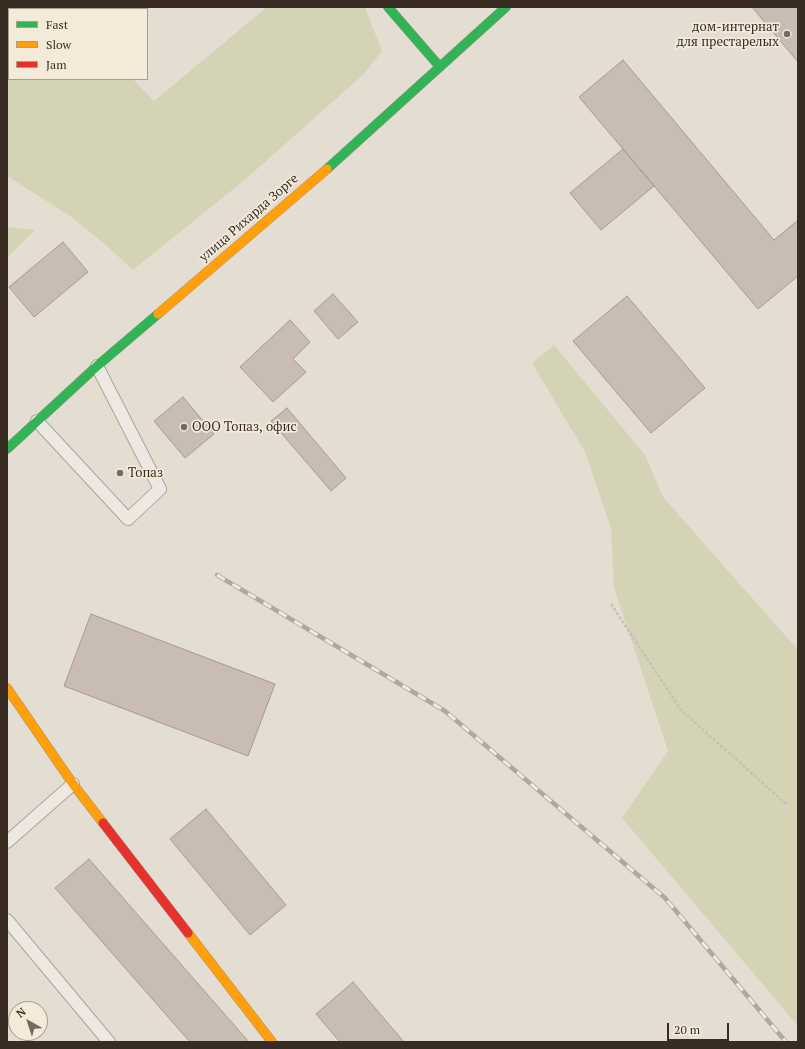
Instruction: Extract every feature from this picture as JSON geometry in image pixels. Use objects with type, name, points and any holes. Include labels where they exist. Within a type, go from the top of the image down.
[{"type":"main road","points":[[388,7],[440,67]]},
{"type":"main road","name":"улица Рихарда Зорге","points":[[7,449],[97,366],[358,142],[506,7]]},
{"type":"main road","points":[[7,688],[73,784],[272,1042]]},
{"type":"lane","points":[[37,421],[128,519],[160,489],[97,366]]},
{"type":"lane","points":[[7,842],[73,784]]},
{"type":"lane","points":[[7,920],[109,1042]]},
{"type":"path","points":[[611,604],[681,710],[786,804]]},
{"type":"green space","points":[[7,7],[64,8],[8,8],[8,80],[134,80],[154,101],[267,7],[365,7],[382,51],[364,74],[247,178],[133,270],[70,216],[7,176]]},
{"type":"green space","points":[[7,227],[35,230],[7,258]]},
{"type":"green space","points":[[554,345],[645,455],[663,497],[798,650],[798,1026],[622,818],[668,751],[614,588],[611,528],[585,452],[532,363]]},
{"type":"building","name":"дом-интернат для престарелых","points":[[752,7],[798,7],[798,62]]},
{"type":"building","points":[[623,60],[774,240],[797,221],[798,276],[758,309],[579,97]]},
{"type":"building","points":[[623,149],[654,186],[601,230],[570,193]]},
{"type":"building","points":[[63,242],[88,272],[34,317],[9,287]]},
{"type":"building","points":[[333,294],[358,322],[338,339],[314,311]]},
{"type":"building","points":[[627,296],[705,388],[651,433],[573,341]]},
{"type":"building","points":[[290,320],[310,342],[293,359],[306,372],[273,402],[240,367]]},
{"type":"building","name":"ООО Топаз, офис","points":[[183,397],[214,434],[185,458],[154,421]]},
{"type":"building","points":[[287,408],[346,478],[331,491],[271,421]]},
{"type":"building","points":[[91,614],[275,684],[248,756],[64,686]]},
{"type":"building","points":[[206,809],[286,905],[250,935],[170,839]]},
{"type":"building","points":[[89,859],[249,1042],[190,1042],[55,888]]},
{"type":"building","points":[[353,982],[404,1042],[340,1042],[316,1014]]},
{"type":"railway","points":[[217,575],[445,711],[665,898],[786,1042]]},
{"type":"traffic: fast","points":[[388,7],[440,67]]},
{"type":"traffic: fast","points":[[327,169],[506,7]]},
{"type":"traffic: fast","points":[[7,449],[97,366],[158,314]]},
{"type":"traffic: slow","points":[[158,314],[327,169]]},
{"type":"traffic: slow","points":[[7,688],[73,784],[103,823]]},
{"type":"traffic: slow","points":[[188,933],[272,1042]]},
{"type":"traffic: jam","points":[[103,823],[188,933]]},
{"type":"place","name":"дом-интернат для престарелых","points":[[787,34]]},
{"type":"place","name":"ООО Топаз, офис","points":[[184,427]]},
{"type":"place","name":"Топаз","points":[[120,473]]}]
